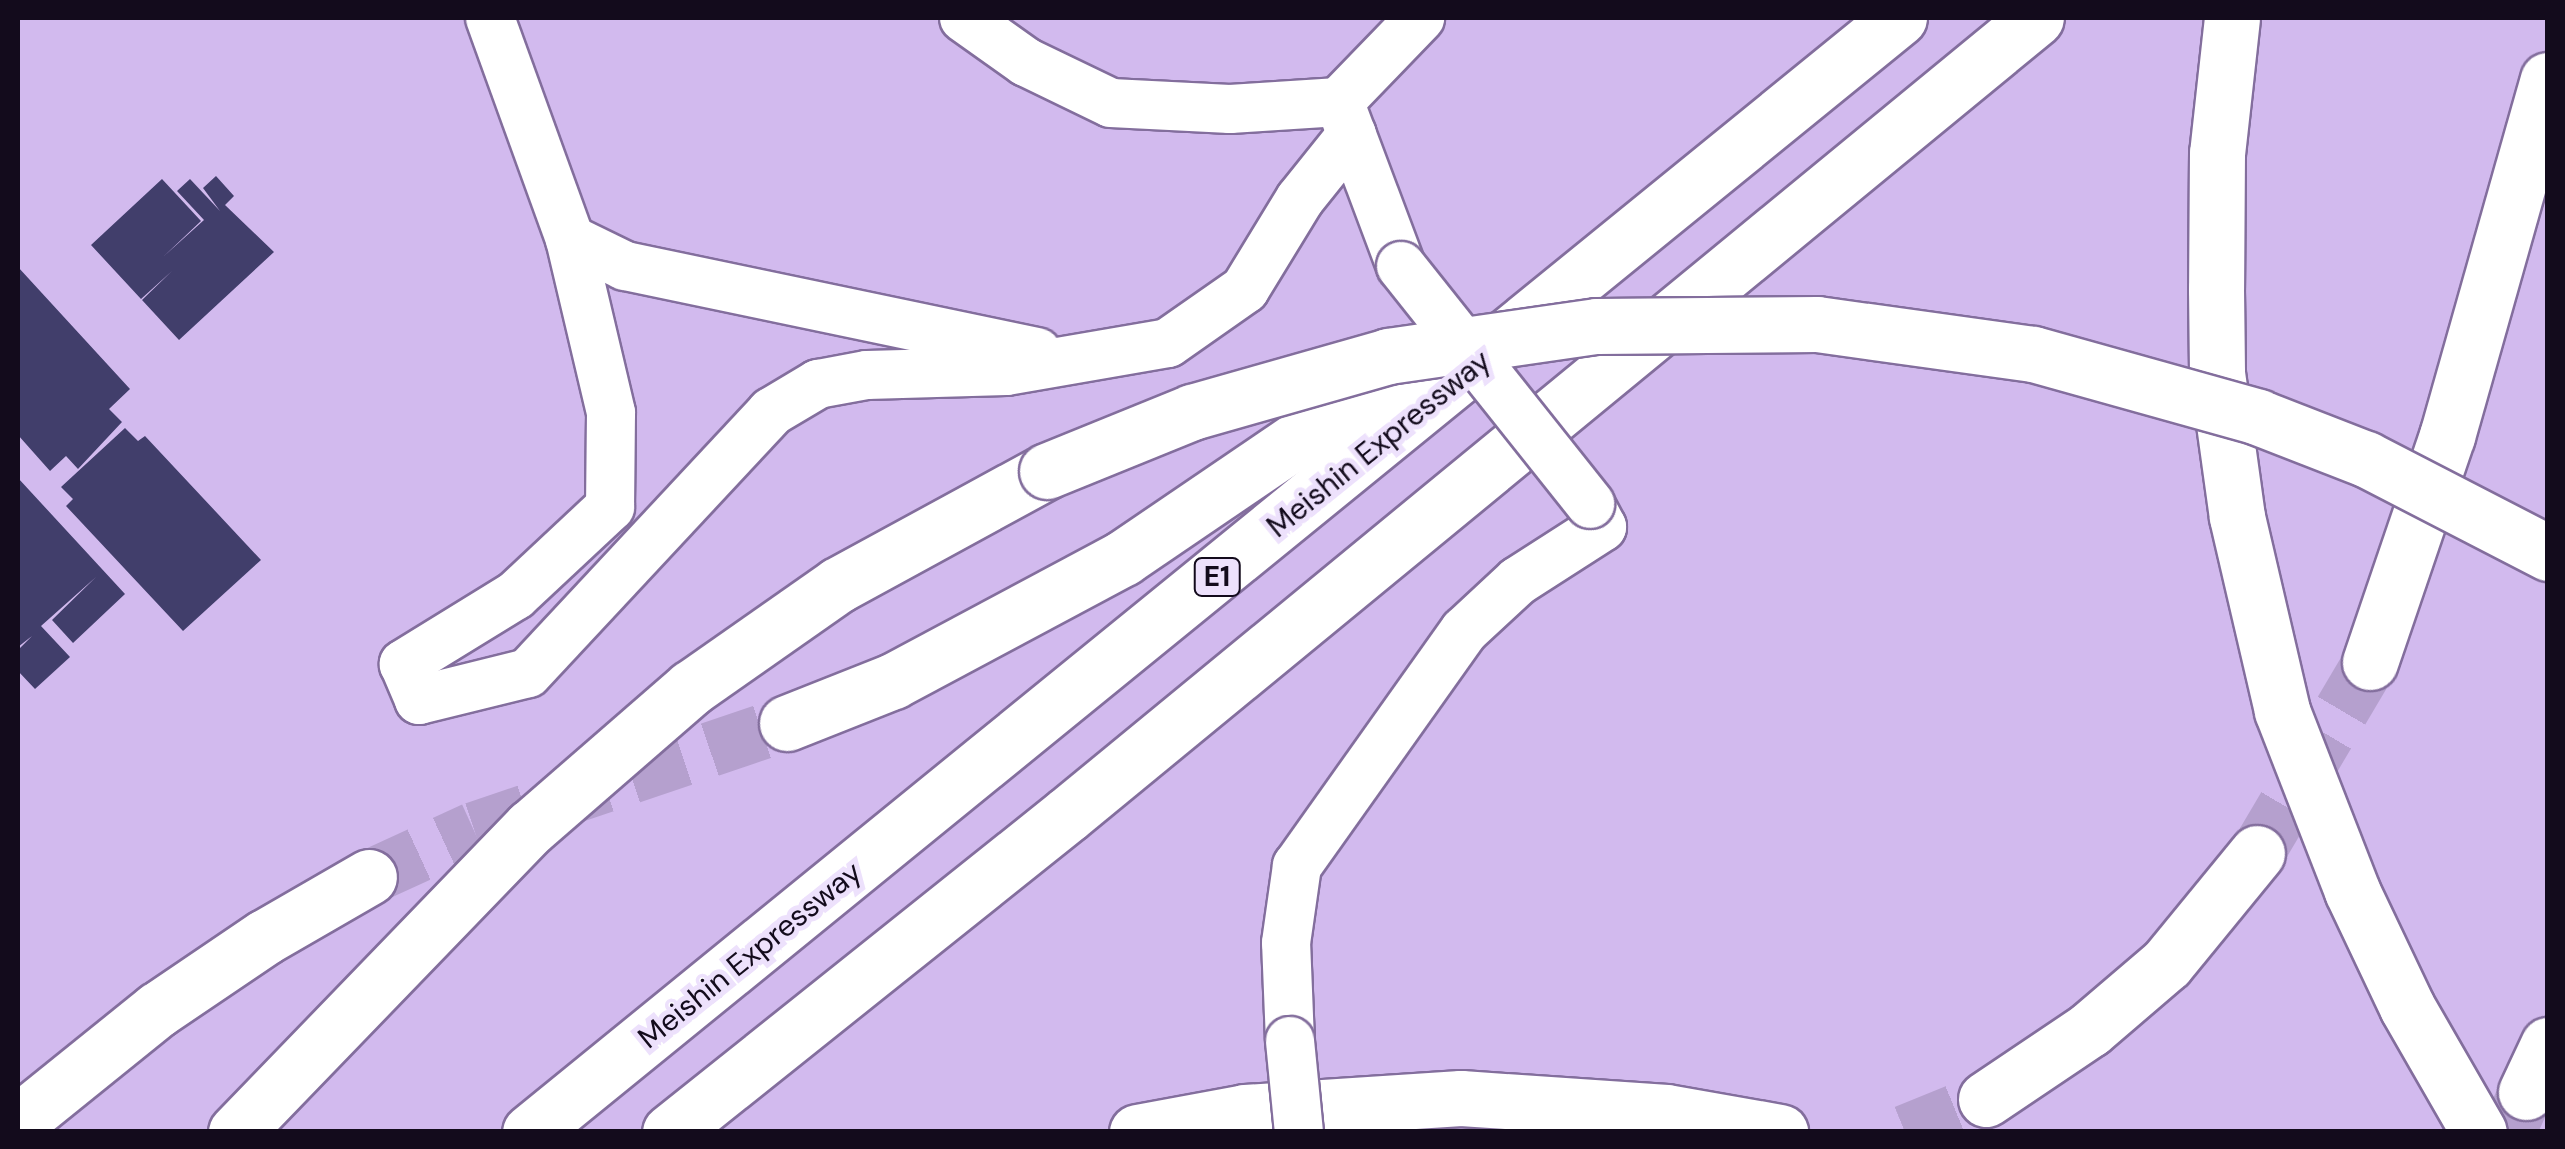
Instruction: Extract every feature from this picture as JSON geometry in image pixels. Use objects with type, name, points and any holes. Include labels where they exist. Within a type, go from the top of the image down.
[{"type":"highway","points":[[787,723],[893,681],[1001,626],[1238,484],[1542,266],[1862,18]]},
{"type":"highway","name":"Meishin Expressway","points":[[530,1132],[1899,18]]},
{"type":"highway","points":[[670,1132],[1068,814],[2036,18]]},
{"type":"highway","points":[[2232,18],[2217,153],[2216,290],[2217,373],[2237,516],[2282,711],[2352,891],[2407,1006],[2479,1132]]},
{"type":"highway","points":[[2370,662],[2447,436],[2548,80]]},
{"type":"highway","points":[[236,1132],[460,899],[611,755],[763,634],[913,541],[1046,471],[1192,412],[1388,356],[1597,326],[1817,324],[2033,354],[2258,417],[2366,459],[2548,553]]},
{"type":"highway","points":[[1986,1100],[2090,1029],[2167,963],[2258,853]]},
{"type":"highway","points":[[34,1106],[264,936],[369,877]]},
{"type":"highway","points":[[204,1132],[312,1026],[460,899]]},
{"type":"highway","points":[[1137,1132],[1245,1112],[1461,1098],[1616,1106],[1780,1132]]},
{"type":"street","points":[[490,18],[570,239],[611,413],[610,507],[516,596],[404,664],[418,700],[528,673],[771,412],[818,384],[868,375],[1006,371],[1168,343],[1245,289],[1346,118],[1420,18]]},
{"type":"street","points":[[964,18],[1026,62],[1111,103],[1346,118]]},
{"type":"street","points":[[1300,1132],[1290,1041],[1286,943],[1298,866],[1464,631],[1518,582],[1602,527],[1590,504],[1400,266],[1346,118]]},
{"type":"street","points":[[570,239],[625,266],[1070,359]]},
{"type":"building","points":[[216,176],[234,196],[225,205],[274,252],[179,340],[142,300],[172,271],[141,299],[91,245],[162,179],[201,221],[163,257],[204,220],[177,191],[190,179],[220,211],[203,188]]},
{"type":"building","points":[[18,267],[130,389],[109,409],[122,422],[78,469],[66,456],[50,471],[18,435]]},
{"type":"building","points":[[125,428],[138,441],[145,436],[261,560],[183,631],[66,506],[73,499],[61,487]]},
{"type":"building","points":[[18,478],[125,594],[73,643],[52,620],[96,577],[41,626],[70,657],[35,689],[18,671],[18,650],[32,636],[18,647]]},
{"type":"tunnel","points":[[2257,853],[2370,662]]},
{"type":"tunnel","points":[[369,877],[474,829],[787,723]]},
{"type":"tunnel","points":[[2508,1132],[2526,1092]]},
{"type":"tunnel","points":[[1905,1132],[1986,1099]]}]
